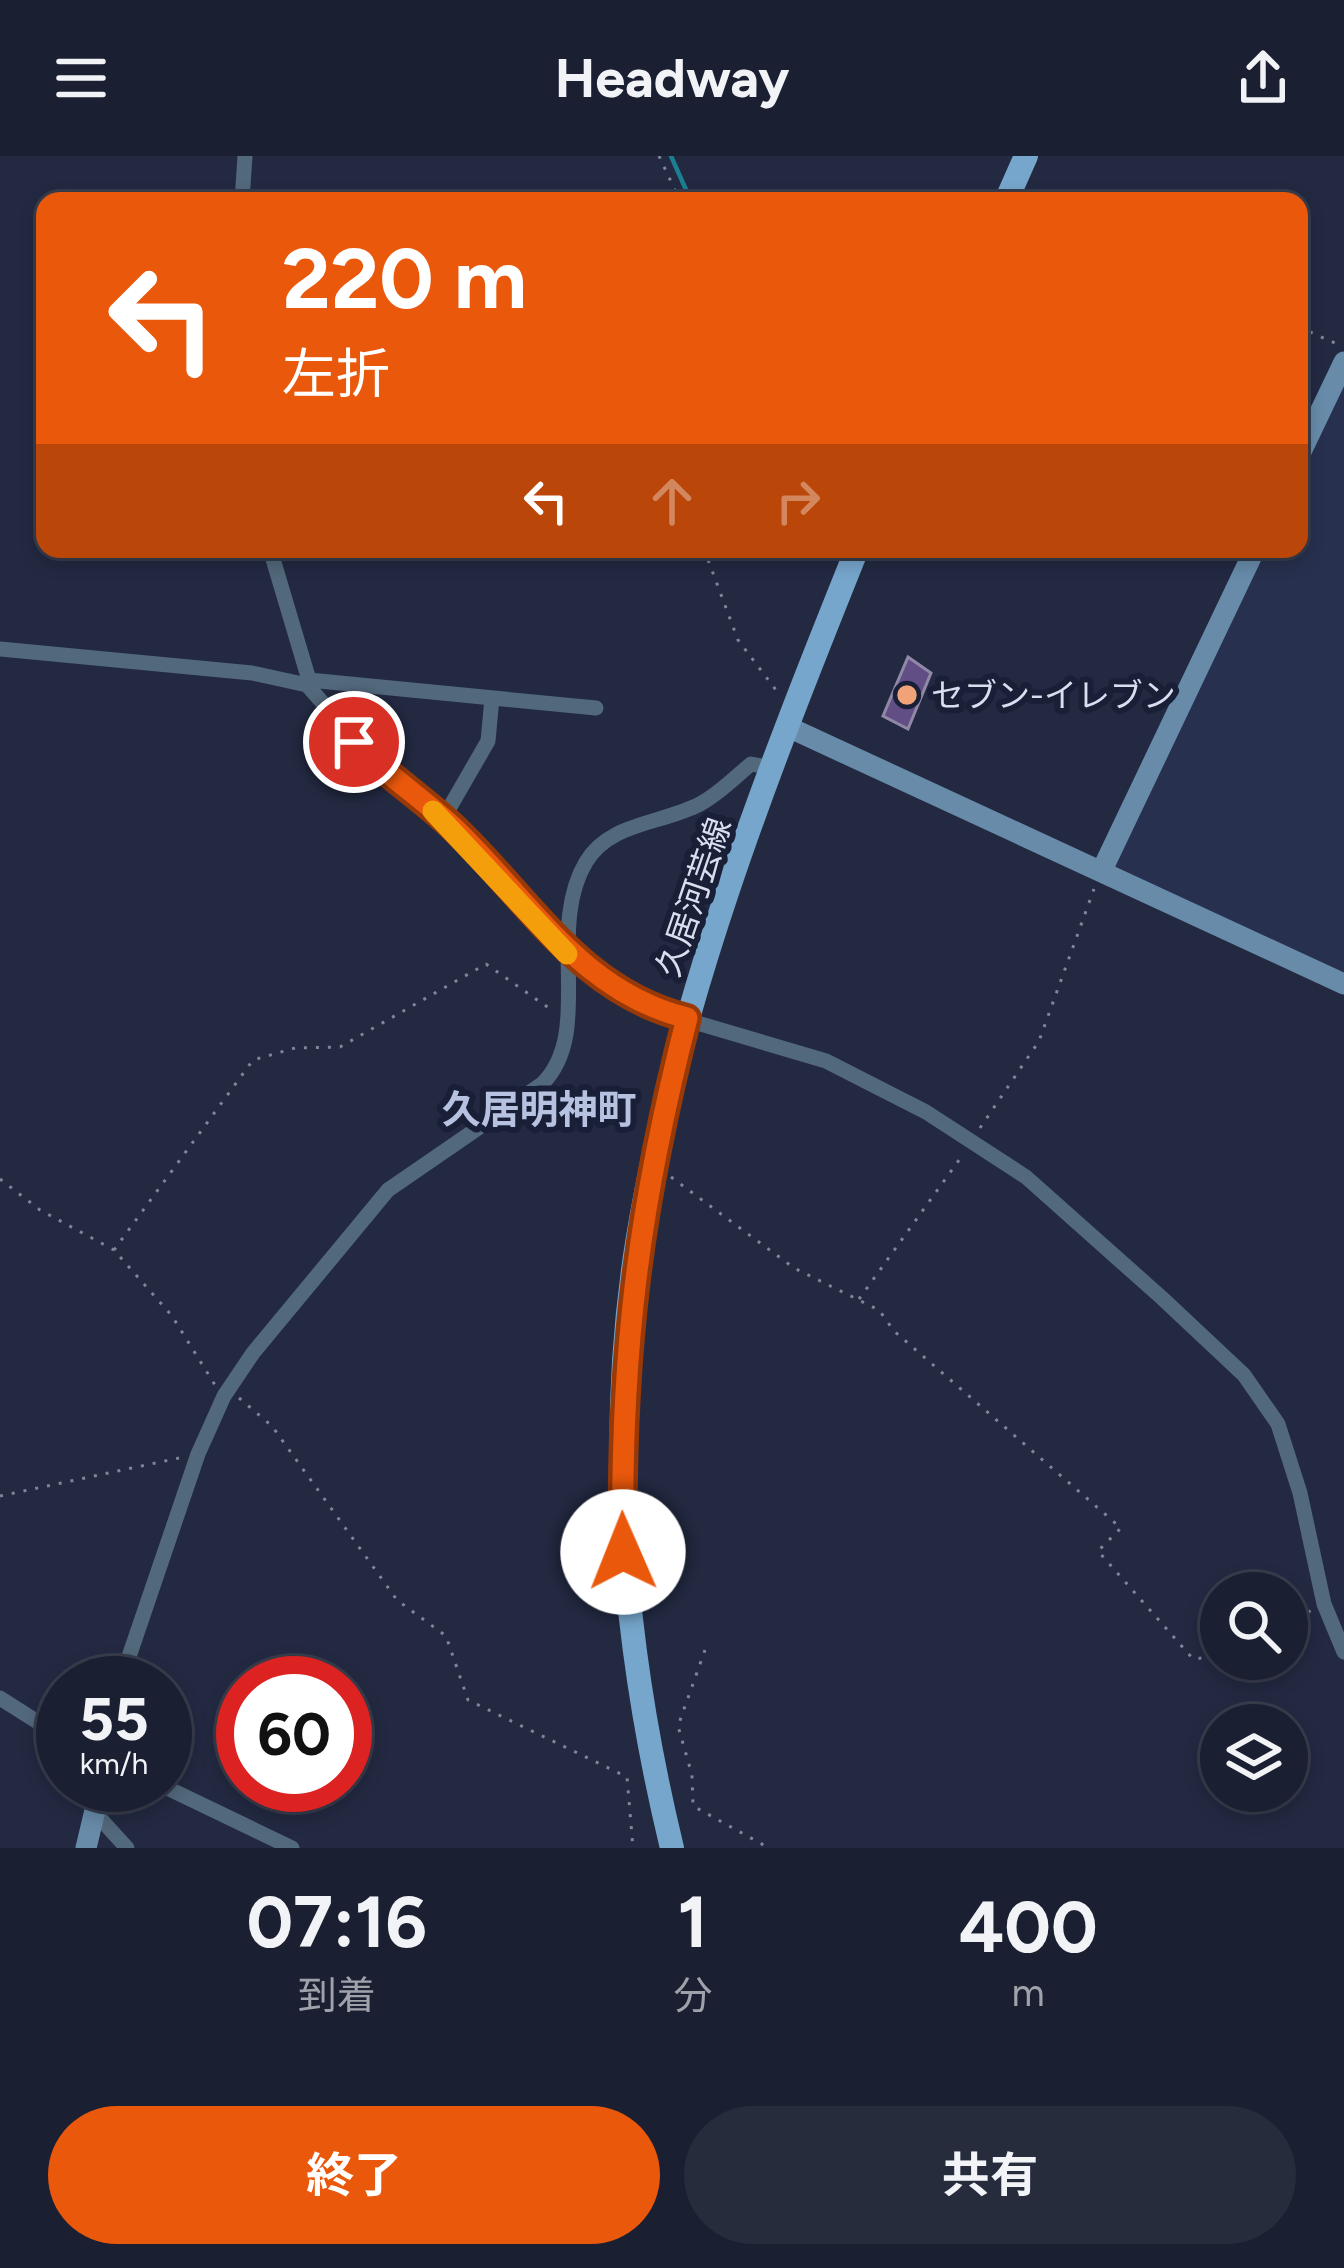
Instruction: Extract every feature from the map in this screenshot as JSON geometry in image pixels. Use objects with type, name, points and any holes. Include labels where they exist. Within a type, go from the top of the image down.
[{"type":"main road","points":[[1010,192],[1026,156]]},
{"type":"main road","name":"久居河芸線","points":[[672,1848],[645,1736],[623,1552],[621,1431],[628,1323],[652,1161],[687,1018],[789,717],[853,558]]},
{"type":"street","points":[[243,192],[245,156]]},
{"type":"street","points":[[1308,437],[1344,362]]},
{"type":"street","points":[[273,558],[308,682],[379,767],[443,819],[566,953],[650,1009],[826,1061],[926,1112],[1026,1177],[1264,1399],[1300,1493],[1324,1604],[1344,1652]]},
{"type":"street","points":[[1102,870],[1251,558]]},
{"type":"street","points":[[0,649],[596,708]]},
{"type":"street","points":[[443,819],[488,741],[492,698]]},
{"type":"street","points":[[789,717],[1344,984]]},
{"type":"street","points":[[129,1656],[198,1454],[226,1393],[319,1268],[388,1190],[549,1077],[563,1052],[571,893],[587,860],[604,842],[702,803],[751,764],[772,768]]},
{"type":"street","points":[[0,1699],[36,1721]]},
{"type":"street","points":[[192,1800],[292,1848]]},
{"type":"street","points":[[86,1848],[97,1812]]},
{"type":"street","points":[[97,1815],[127,1848]]},
{"type":"path","points":[[659,156],[676,192]]},
{"type":"path","points":[[1308,331],[1344,347]]},
{"type":"path","points":[[707,558],[738,640],[789,717]]},
{"type":"path","points":[[857,1300],[1039,1041],[1102,870]]},
{"type":"path","points":[[114,1250],[253,1060],[295,1048],[340,1047],[486,964],[566,1020]]},
{"type":"path","points":[[652,1161],[794,1268],[879,1310],[894,1331],[1121,1528],[1098,1551],[1193,1659],[1200,1658]]},
{"type":"path","points":[[0,1179],[40,1210],[114,1250],[172,1316],[201,1370],[272,1426],[397,1600],[446,1636],[468,1700],[627,1777],[633,1848]]},
{"type":"path","points":[[0,1496],[198,1454]]},
{"type":"path","points":[[1308,1613],[1324,1604]]},
{"type":"path","points":[[705,1651],[677,1726],[692,1775],[693,1806],[769,1848]]},
{"type":"shaded area","points":[[1344,362],[1344,984],[1102,870],[1251,558],[1308,558],[1308,437]]},
{"type":"building","name":"セブン-イレブン","points":[[908,657],[931,673],[908,729],[883,716]]},
{"type":"waterway","points":[[671,156],[687,192]]},
{"type":"slow traffic","points":[[433,811],[454,828],[567,954]]},
{"type":"place","name":"セブン-イレブン","points":[[907,695]]},
{"type":"district","name":"久居明神町","points":[[539,1109]]},
{"type":"route","points":[[354,742],[454,828],[566,953],[650,1009],[687,1018],[652,1161],[637,1247],[621,1431],[623,1552]]}]
